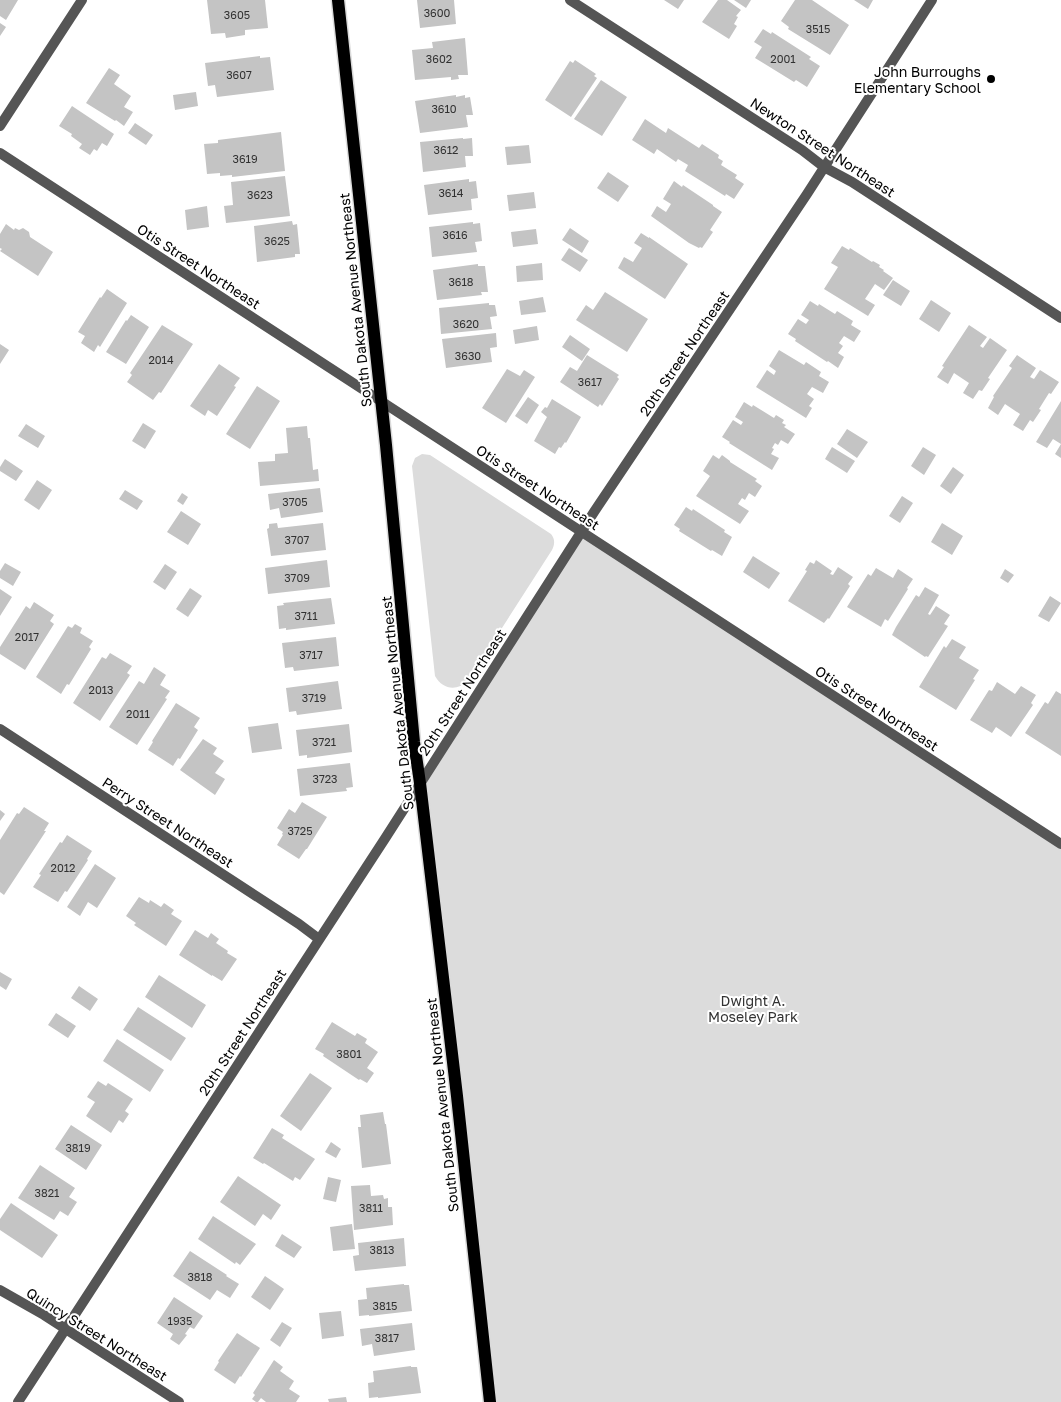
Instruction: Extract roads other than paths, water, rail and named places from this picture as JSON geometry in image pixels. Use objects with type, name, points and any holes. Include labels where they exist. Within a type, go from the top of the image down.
[{"type":"main road","name":"South Dakota Avenue Northeast","points":[[338,0],[381,401],[414,742],[457,1096],[490,1402]]},
{"type":"street","points":[[0,126],[82,0]]},
{"type":"street","name":"Newton Street Northeast","points":[[570,0],[1061,318]]},
{"type":"street","name":"20th Street Northeast","points":[[18,1402],[386,837],[594,512],[932,0]]},
{"type":"street","name":"Otis Street Northeast","points":[[0,153],[1061,844]]},
{"type":"street","name":"Perry Street Northeast","points":[[0,730],[299,924],[319,939]]},
{"type":"street","name":"Quincy Street Northeast","points":[[0,1290],[66,1329],[179,1402]]},
{"type":"place","name":"John Burroughs Elementary School","points":[[991,79]]},
{"type":"park label","name":"Dwight A. Moseley Park","points":[[753,1008]]}]
